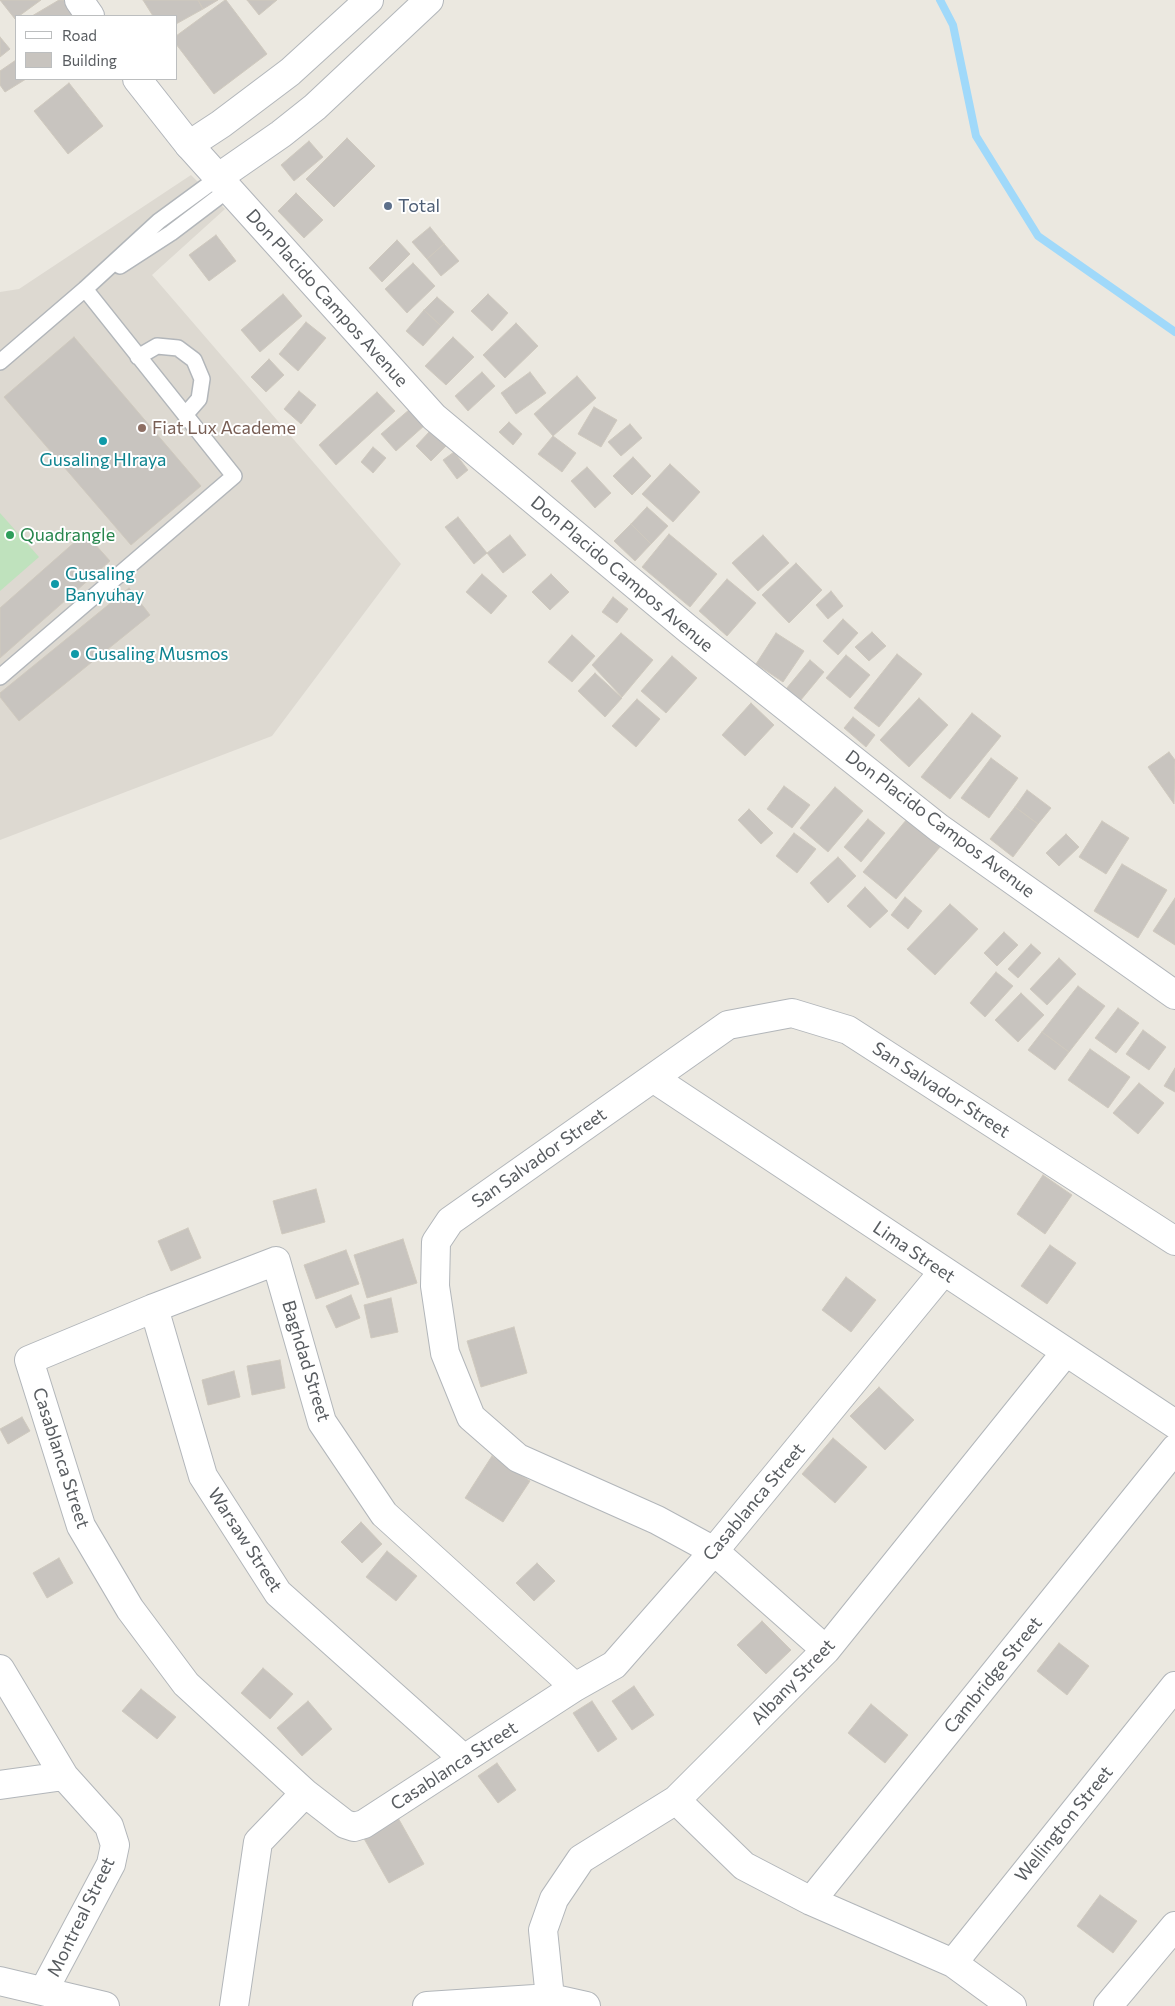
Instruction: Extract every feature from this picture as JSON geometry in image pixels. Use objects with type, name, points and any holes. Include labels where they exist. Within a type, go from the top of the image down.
[{"type":"street","points":[[79,0],[89,15]]},
{"type":"street","points":[[188,145],[221,124],[276,83],[369,0]]},
{"type":"street","points":[[224,183],[315,107],[429,0]]},
{"type":"street","name":"Don Placido Campos Avenue","points":[[138,80],[188,145],[434,417],[688,629],[939,828],[1175,995]]},
{"type":"street","name":"San Salvador Street","points":[[826,1650],[714,1552],[657,1520],[518,1458],[470,1417],[445,1353],[435,1286],[436,1242],[450,1221],[728,1025],[792,1013],[848,1030],[1175,1241]]},
{"type":"street","name":"Lima Street","points":[[653,1078],[1065,1353],[1175,1424]]},
{"type":"street","name":"Baghdad Street","points":[[29,1360],[154,1308],[276,1261],[322,1422],[384,1514],[575,1687]]},
{"type":"street","name":"Casablanca Street","points":[[29,1360],[81,1526],[130,1609],[186,1684],[305,1793],[345,1824],[354,1827],[364,1824],[575,1687],[614,1665],[714,1552],[943,1272]]},
{"type":"street","name":"Warsaw Street","points":[[154,1308],[203,1476],[278,1592],[464,1759]]},
{"type":"street","name":"Albany Street","points":[[550,1998],[543,1930],[554,1899],[581,1859],[676,1800],[826,1650],[1065,1353]]},
{"type":"street","name":"Cambridge Street","points":[[811,1901],[1175,1449]]},
{"type":"street","name":"Montreal Street","points":[[0,1669],[64,1776],[109,1826],[115,1845],[111,1864],[44,1990]]},
{"type":"street","name":"Wellington Street","points":[[953,1963],[1175,1686]]},
{"type":"street","points":[[0,1785],[64,1776]]},
{"type":"street","points":[[234,2006],[258,1842],[305,1793]]},
{"type":"street","points":[[676,1800],[744,1866],[811,1901],[953,1963],[1012,2006]]},
{"type":"street","points":[[1108,2006],[1175,1926]]},
{"type":"street","points":[[0,1981],[105,2006]]},
{"type":"street","points":[[427,2006],[550,1998],[586,2006]]},
{"type":"lane","points":[[0,362],[159,221],[224,183]]},
{"type":"lane","points":[[0,677],[234,476],[84,289]]},
{"type":"lane","points":[[138,356],[157,346],[178,348],[194,360],[202,379],[199,399],[185,415]]},
{"type":"shaded area","name":"Fiat Lux Academe","points":[[191,175],[225,209],[152,275],[401,564],[272,736],[0,840],[0,292],[19,289]]},
{"type":"green space","name":"Quadrangle","points":[[0,513],[39,557],[0,591]]},
{"type":"building","points":[[0,0],[41,0],[20,15],[15,15],[15,19]]},
{"type":"building","points":[[59,0],[66,0],[75,15],[34,15]]},
{"type":"building","points":[[143,0],[198,0],[203,9],[178,23],[178,15],[152,15]]},
{"type":"building","points":[[198,0],[218,0],[203,9]]},
{"type":"building","points":[[226,0],[267,54],[214,94],[178,47],[178,35]]},
{"type":"building","points":[[247,0],[277,0],[259,15]]},
{"type":"building","points":[[0,37],[10,49],[0,57]]},
{"type":"building","points":[[15,61],[15,80],[24,80],[5,92],[0,85],[0,71]]},
{"type":"building","points":[[69,83],[103,126],[68,154],[34,111]]},
{"type":"building","points":[[347,138],[375,166],[334,207],[306,179]]},
{"type":"building","points":[[309,141],[323,157],[294,181],[281,165]]},
{"type":"building","points":[[296,193],[323,220],[304,238],[278,211]]},
{"type":"building","points":[[430,227],[444,244],[427,259],[412,242]]},
{"type":"building","points":[[216,235],[236,261],[209,281],[189,255]]},
{"type":"building","points":[[397,240],[410,254],[382,282],[369,268]]},
{"type":"building","points":[[444,244],[459,261],[441,276],[427,259]]},
{"type":"building","points":[[413,263],[435,286],[407,313],[385,289]]},
{"type":"building","points":[[283,294],[302,316],[260,352],[241,330]]},
{"type":"building","points":[[488,294],[508,313],[492,331],[471,311]]},
{"type":"building","points":[[437,297],[454,312],[441,326],[424,310]]},
{"type":"building","points":[[424,310],[441,326],[423,346],[406,331]]},
{"type":"building","points":[[306,322],[326,338],[298,371],[279,354]]},
{"type":"building","points":[[516,323],[538,346],[505,378],[483,355]]},
{"type":"building","name":"Gusaling HIraya","points":[[74,337],[201,486],[131,545],[4,397]]},
{"type":"building","points":[[453,337],[474,357],[446,385],[425,366]]},
{"type":"building","points":[[269,359],[284,375],[266,392],[251,377]]},
{"type":"building","points":[[482,372],[495,386],[468,411],[455,396]]},
{"type":"building","points":[[530,372],[546,393],[516,414],[501,393]]},
{"type":"building","points":[[577,376],[596,398],[553,436],[534,414]]},
{"type":"building","points":[[299,391],[316,405],[301,424],[284,409]]},
{"type":"building","points":[[377,392],[395,411],[336,465],[319,445]]},
{"type":"building","points":[[594,407],[617,420],[601,447],[578,434]]},
{"type":"building","points":[[410,409],[425,425],[396,451],[381,434]]},
{"type":"building","points":[[509,422],[522,434],[513,445],[499,432]]},
{"type":"building","points":[[630,424],[642,438],[621,456],[608,442]]},
{"type":"building","points":[[430,431],[446,446],[431,461],[416,446]]},
{"type":"building","points":[[553,436],[576,453],[562,472],[538,454]]},
{"type":"building","points":[[373,447],[386,458],[373,473],[361,462]]},
{"type":"building","points":[[454,452],[468,470],[457,479],[443,460]]},
{"type":"building","points":[[633,457],[651,476],[632,495],[613,476]]},
{"type":"building","points":[[670,464],[700,492],[673,522],[642,494]]},
{"type":"building","points":[[587,467],[611,493],[595,508],[571,481]]},
{"type":"building","points":[[647,507],[668,526],[651,544],[631,524]]},
{"type":"building","points":[[458,517],[487,553],[474,564],[445,527]]},
{"type":"building","points":[[631,524],[651,544],[635,561],[614,541]]},
{"type":"building","name":"Gusaling Banyuhay","points":[[85,533],[110,561],[0,658],[0,608]]},
{"type":"building","points":[[669,534],[717,574],[690,607],[642,567]]},
{"type":"building","points":[[510,535],[526,555],[503,573],[487,553]]},
{"type":"building","points":[[763,535],[789,563],[758,591],[732,563]]},
{"type":"building","points":[[796,563],[822,590],[789,623],[762,595]]},
{"type":"building","points":[[482,574],[507,596],[491,614],[466,592]]},
{"type":"building","points":[[551,574],[569,592],[550,610],[532,592]]},
{"type":"building","points":[[727,579],[756,603],[727,636],[699,611]]},
{"type":"building","name":"Gusaling Musmos","points":[[129,588],[150,615],[19,721],[0,697],[0,693]]},
{"type":"building","points":[[831,591],[843,606],[828,619],[816,605]]},
{"type":"building","points":[[613,597],[628,609],[617,623],[602,612]]},
{"type":"building","points":[[843,619],[858,633],[838,655],[823,641]]},
{"type":"building","points":[[872,632],[886,646],[869,661],[855,647]]},
{"type":"building","points":[[621,633],[653,660],[622,697],[592,665]]},
{"type":"building","points":[[776,633],[804,651],[783,682],[756,664]]},
{"type":"building","points":[[572,635],[595,656],[572,682],[548,662]]},
{"type":"building","points":[[897,654],[922,674],[879,727],[854,708]]},
{"type":"building","points":[[846,655],[870,675],[850,698],[826,678]]},
{"type":"building","points":[[672,656],[697,678],[666,713],[641,691]]},
{"type":"building","points":[[810,660],[824,672],[800,701],[786,689]]},
{"type":"building","points":[[595,673],[622,698],[605,717],[578,691]]},
{"type":"building","points":[[919,698],[948,725],[909,767],[880,740]]},
{"type":"building","points":[[637,699],[660,719],[636,747],[612,726]]},
{"type":"building","points":[[751,703],[774,725],[745,756],[722,735]]},
{"type":"building","points":[[972,713],[1001,736],[950,799],[921,777]]},
{"type":"building","points":[[853,717],[875,735],[866,747],[844,728]]},
{"type":"building","points":[[1169,752],[1175,760],[1174,804],[1148,767]]},
{"type":"building","points":[[991,758],[1018,778],[989,818],[961,798]]},
{"type":"building","points":[[784,786],[810,805],[792,828],[767,809]]},
{"type":"building","points":[[835,787],[863,811],[828,852],[800,828]]},
{"type":"building","points":[[1027,790],[1051,808],[1038,824],[1015,807]]},
{"type":"building","points":[[1015,807],[1038,824],[1013,857],[990,839]]},
{"type":"building","points":[[749,809],[773,833],[761,844],[738,820]]},
{"type":"building","points":[[868,819],[885,833],[861,862],[844,847]]},
{"type":"building","points":[[907,819],[940,847],[896,899],[863,872]]},
{"type":"building","points":[[1102,821],[1129,838],[1106,874],[1079,857]]},
{"type":"building","points":[[794,833],[816,849],[797,873],[776,856]]},
{"type":"building","points":[[1066,834],[1079,847],[1059,866],[1046,853]]},
{"type":"building","points":[[838,857],[856,876],[828,903],[810,883]]},
{"type":"building","points":[[1122,864],[1167,890],[1138,938],[1094,911]]},
{"type":"building","points":[[865,887],[888,911],[870,928],[847,906]]},
{"type":"building","points":[[905,897],[922,911],[908,929],[891,915]]},
{"type":"building","points":[[1175,898],[1175,945],[1153,931]]},
{"type":"building","points":[[950,904],[978,929],[935,975],[907,949]]},
{"type":"building","points":[[1004,932],[1018,945],[997,966],[984,953]]},
{"type":"building","points":[[1031,944],[1041,953],[1018,978],[1008,969]]},
{"type":"building","points":[[1059,958],[1076,974],[1047,1005],[1030,989]]},
{"type":"building","points":[[996,972],[1013,986],[985,1017],[970,1003]]},
{"type":"building","points":[[1078,986],[1105,1006],[1069,1052],[1042,1032]]},
{"type":"building","points":[[1021,993],[1044,1015],[1018,1042],[995,1020]]},
{"type":"building","points":[[1118,1008],[1139,1023],[1116,1053],[1095,1038]]},
{"type":"building","points":[[1143,1030],[1166,1047],[1149,1070],[1126,1054]]},
{"type":"building","points":[[1042,1032],[1069,1052],[1055,1070],[1028,1050]]},
{"type":"building","points":[[1090,1049],[1130,1077],[1108,1108],[1068,1080]]},
{"type":"building","points":[[1175,1068],[1175,1092],[1164,1086]]},
{"type":"building","points":[[1139,1083],[1164,1103],[1138,1134],[1113,1113]]},
{"type":"building","points":[[1043,1175],[1072,1195],[1045,1234],[1017,1214]]},
{"type":"building","points":[[316,1189],[325,1222],[282,1234],[273,1201]]},
{"type":"building","points":[[188,1228],[201,1258],[171,1271],[158,1241]]},
{"type":"building","points":[[403,1239],[417,1283],[367,1298],[354,1255]]},
{"type":"building","points":[[1050,1245],[1076,1263],[1047,1304],[1021,1286]]},
{"type":"building","points":[[346,1250],[359,1284],[316,1299],[304,1265]]},
{"type":"building","points":[[846,1277],[876,1300],[851,1332],[822,1310]]},
{"type":"building","points":[[351,1295],[360,1318],[336,1328],[326,1306]]},
{"type":"building","points":[[391,1298],[398,1332],[371,1338],[364,1305]]},
{"type":"building","points":[[514,1327],[527,1373],[481,1387],[467,1341]]},
{"type":"building","points":[[280,1360],[285,1388],[252,1395],[247,1366]]},
{"type":"building","points":[[234,1371],[240,1397],[208,1405],[202,1380]]},
{"type":"building","points":[[879,1387],[914,1420],[885,1450],[850,1416]]},
{"type":"building","points":[[22,1417],[30,1431],[8,1444],[0,1429]]},
{"type":"building","points":[[833,1438],[867,1467],[835,1503],[802,1474]]},
{"type":"building","points":[[492,1456],[530,1481],[503,1522],[465,1498]]},
{"type":"building","points":[[361,1522],[382,1544],[362,1563],[341,1542]]},
{"type":"building","points":[[387,1551],[417,1576],[396,1601],[366,1577]]},
{"type":"building","points":[[59,1558],[73,1583],[47,1598],[33,1573]]},
{"type":"building","points":[[537,1563],[555,1581],[534,1601],[516,1583]]},
{"type":"building","points":[[762,1621],[791,1650],[766,1674],[737,1645]]},
{"type":"building","points":[[1059,1643],[1089,1666],[1067,1695],[1037,1671]]},
{"type":"building","points":[[263,1668],[293,1694],[270,1719],[241,1693]]},
{"type":"building","points":[[634,1686],[654,1715],[632,1730],[612,1701]]},
{"type":"building","points":[[141,1689],[176,1717],[157,1739],[122,1711]]},
{"type":"building","points":[[308,1701],[332,1729],[302,1756],[277,1728]]},
{"type":"building","points":[[592,1701],[617,1739],[598,1752],[573,1713]]},
{"type":"building","points":[[871,1704],[908,1735],[885,1763],[848,1733]]},
{"type":"building","points":[[497,1763],[516,1790],[498,1803],[478,1776]]},
{"type":"building","points":[[397,1816],[424,1864],[389,1883],[362,1835]]},
{"type":"building","points":[[1100,1895],[1137,1921],[1113,1953],[1077,1926]]},
{"type":"waterway","points":[[940,0],[953,25],[976,136],[1038,236],[1175,332]]},
{"type":"place","name":"Total","points":[[388,206]]},
{"type":"place","name":"Fiat Lux Academe","points":[[142,428]]},
{"type":"place","name":"Gusaling HIraya","points":[[103,441]]},
{"type":"place","name":"Quadrangle","points":[[10,535]]},
{"type":"place","name":"Gusaling Banyuhay","points":[[55,584]]},
{"type":"place","name":"Gusaling Musmos","points":[[75,654]]}]
